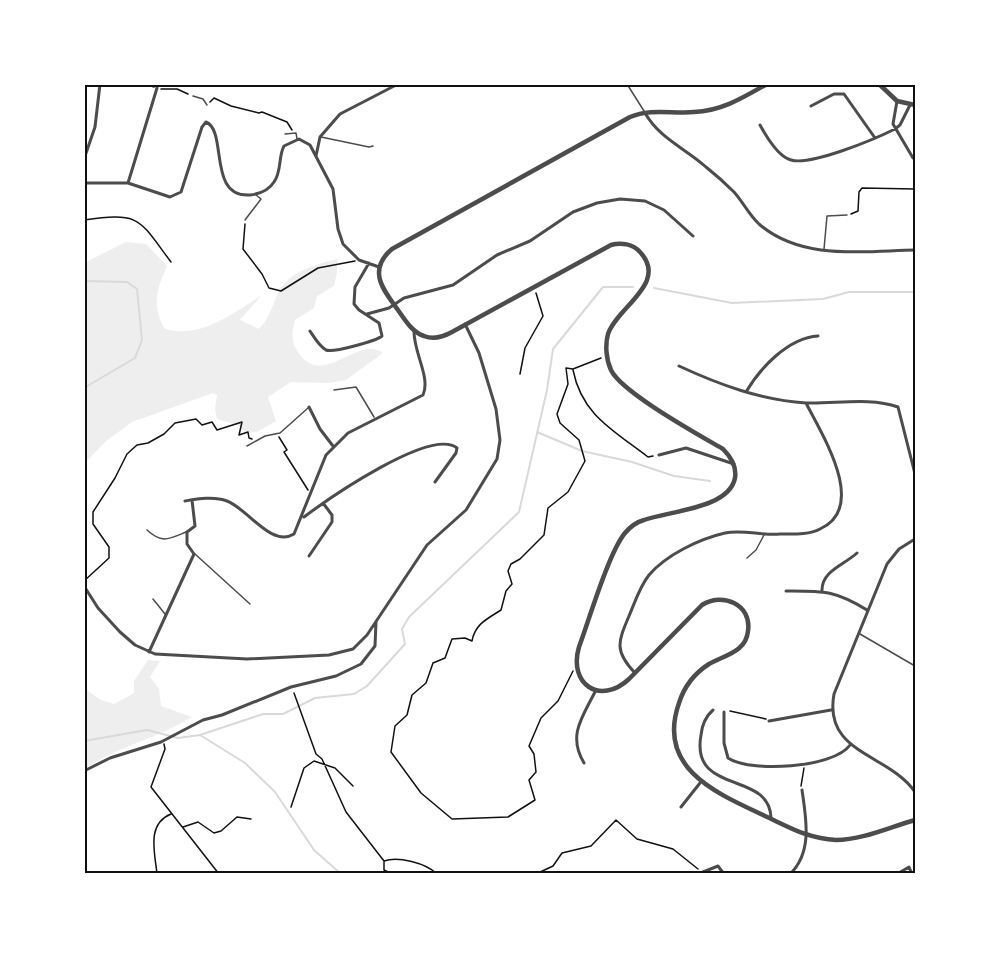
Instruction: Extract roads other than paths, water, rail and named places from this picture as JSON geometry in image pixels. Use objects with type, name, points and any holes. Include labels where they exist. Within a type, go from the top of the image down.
[{"type":"street","points":[[84,159],[95,127],[100,84]]},
{"type":"street","points":[[316,158],[320,137],[345,111],[398,84]]},
{"type":"street","points":[[767,84],[736,101],[709,111],[644,111],[392,249],[382,259],[379,267],[380,286],[414,330],[426,337],[436,338],[611,244],[626,244],[642,254],[648,268],[645,286],[608,333],[606,354],[610,369],[623,384],[723,449],[734,464],[735,479],[723,495],[681,511],[644,519],[625,533],[615,551],[579,647],[576,669],[585,684],[596,690],[615,689],[635,673],[706,602],[713,599],[732,601],[746,615],[748,634],[742,646],[690,680],[679,703],[674,727],[677,748],[687,769],[700,783],[804,835],[848,839],[915,820]]},
{"type":"street","points":[[760,125],[783,156],[795,161],[840,152],[895,129],[913,105],[897,101],[879,84]]},
{"type":"street","points":[[128,183],[157,88]]},
{"type":"street","points":[[812,106],[834,94],[844,94],[875,138]]},
{"type":"street","points":[[897,101],[893,124],[913,158]]},
{"type":"street","points":[[644,111],[660,135],[707,167],[734,192],[753,218],[767,230],[796,245],[824,250],[915,250]]},
{"type":"street","points":[[84,183],[128,183],[170,197],[179,195],[204,123],[208,122],[214,130],[222,172],[227,184],[239,194],[256,194],[267,189],[275,181],[282,149],[297,139],[305,140],[312,148],[333,189],[343,244],[358,260],[379,267]]},
{"type":"street","points":[[367,314],[394,305],[404,298],[453,285],[497,255],[544,233],[573,212],[597,202],[620,199],[645,201],[664,210],[693,236]]},
{"type":"street","points":[[310,331],[322,346],[331,351],[376,340],[383,332],[379,323],[356,307],[354,293],[369,263]]},
{"type":"street","points":[[84,586],[113,626],[135,645],[149,652],[232,659],[329,655],[353,649],[361,643],[388,600],[410,574],[427,545],[466,510],[497,459],[500,440],[496,409],[479,353],[465,324]]},
{"type":"street","points":[[185,501],[227,501],[281,537],[294,534],[303,518],[326,455],[333,446],[374,417],[419,399],[424,392],[425,376],[414,346],[414,330]]},
{"type":"street","points":[[746,392],[777,355],[802,339],[818,336]]},
{"type":"street","points":[[679,366],[761,397],[806,403],[884,402],[898,407],[915,474]]},
{"type":"street","points":[[635,673],[622,657],[619,641],[640,589],[650,575],[675,555],[726,533],[811,532],[829,524],[837,513],[841,496],[840,477],[835,460],[806,403]]},
{"type":"street","points":[[309,407],[333,446]]},
{"type":"street","points":[[303,518],[323,503],[394,460],[433,443],[450,444],[457,448],[455,456],[435,482]]},
{"type":"street","points":[[659,455],[686,448],[734,464]]},
{"type":"street","points":[[149,652],[194,554],[187,544],[187,532],[195,526],[192,500]]},
{"type":"street","points":[[309,556],[332,522],[332,515],[323,503]]},
{"type":"street","points":[[915,539],[899,549],[886,564],[834,694],[831,710],[838,730],[850,745],[892,769],[915,792]]},
{"type":"street","points":[[822,590],[822,583],[829,573],[857,553]]},
{"type":"street","points":[[786,591],[822,590],[850,599],[867,610]]},
{"type":"street","points":[[84,771],[110,758],[161,742],[177,733],[291,687],[336,676],[361,664],[375,646],[376,620]]},
{"type":"street","points":[[584,763],[575,749],[577,730],[596,690]]},
{"type":"street","points":[[713,710],[702,725],[699,749],[704,762],[711,773],[718,777],[763,795],[771,809],[771,819]]},
{"type":"street","points":[[769,721],[831,710]]},
{"type":"street","points":[[724,712],[724,743],[730,760],[763,766],[806,764],[839,754],[850,745]]},
{"type":"street","points":[[681,807],[700,783]]},
{"type":"street","points":[[790,874],[806,844],[804,835],[807,817],[802,790]]},
{"type":"street","points":[[700,873],[718,866],[724,874]]},
{"type":"street","points":[[897,874],[909,867],[912,874]]},
{"type":"lane","points":[[627,84],[644,111]]},
{"type":"lane","points":[[193,96],[203,99],[207,105]]},
{"type":"lane","points":[[285,134],[293,133],[297,135],[297,139]]},
{"type":"lane","points":[[320,137],[373,146]]},
{"type":"lane","points":[[245,220],[261,199],[256,194]]},
{"type":"lane","points":[[824,250],[827,216],[848,215]]},
{"type":"lane","points":[[334,390],[356,387],[374,417]]},
{"type":"lane","points":[[247,446],[280,433],[309,407]]},
{"type":"lane","points":[[147,530],[156,538],[166,541],[187,532]]},
{"type":"lane","points":[[747,558],[756,550],[765,534]]},
{"type":"lane","points":[[194,554],[250,604]]},
{"type":"lane","points":[[153,599],[165,614]]},
{"type":"lane","points":[[860,633],[915,666]]},
{"type":"waterway","points":[[84,281],[127,282],[137,289],[142,340],[135,358],[84,388]]},
{"type":"waterway","points":[[84,741],[147,730],[178,738],[200,735],[263,714],[283,714],[315,698],[354,694],[367,686],[405,644],[402,629],[409,617],[519,512],[547,390],[553,349],[603,287],[633,287]]},
{"type":"waterway","points":[[654,288],[732,303],[823,299],[849,292],[915,292]]},
{"type":"waterway","points":[[537,432],[582,451],[632,462],[674,476],[710,481]]},
{"type":"waterway","points":[[200,735],[245,763],[275,792],[314,850],[341,874]]}]
